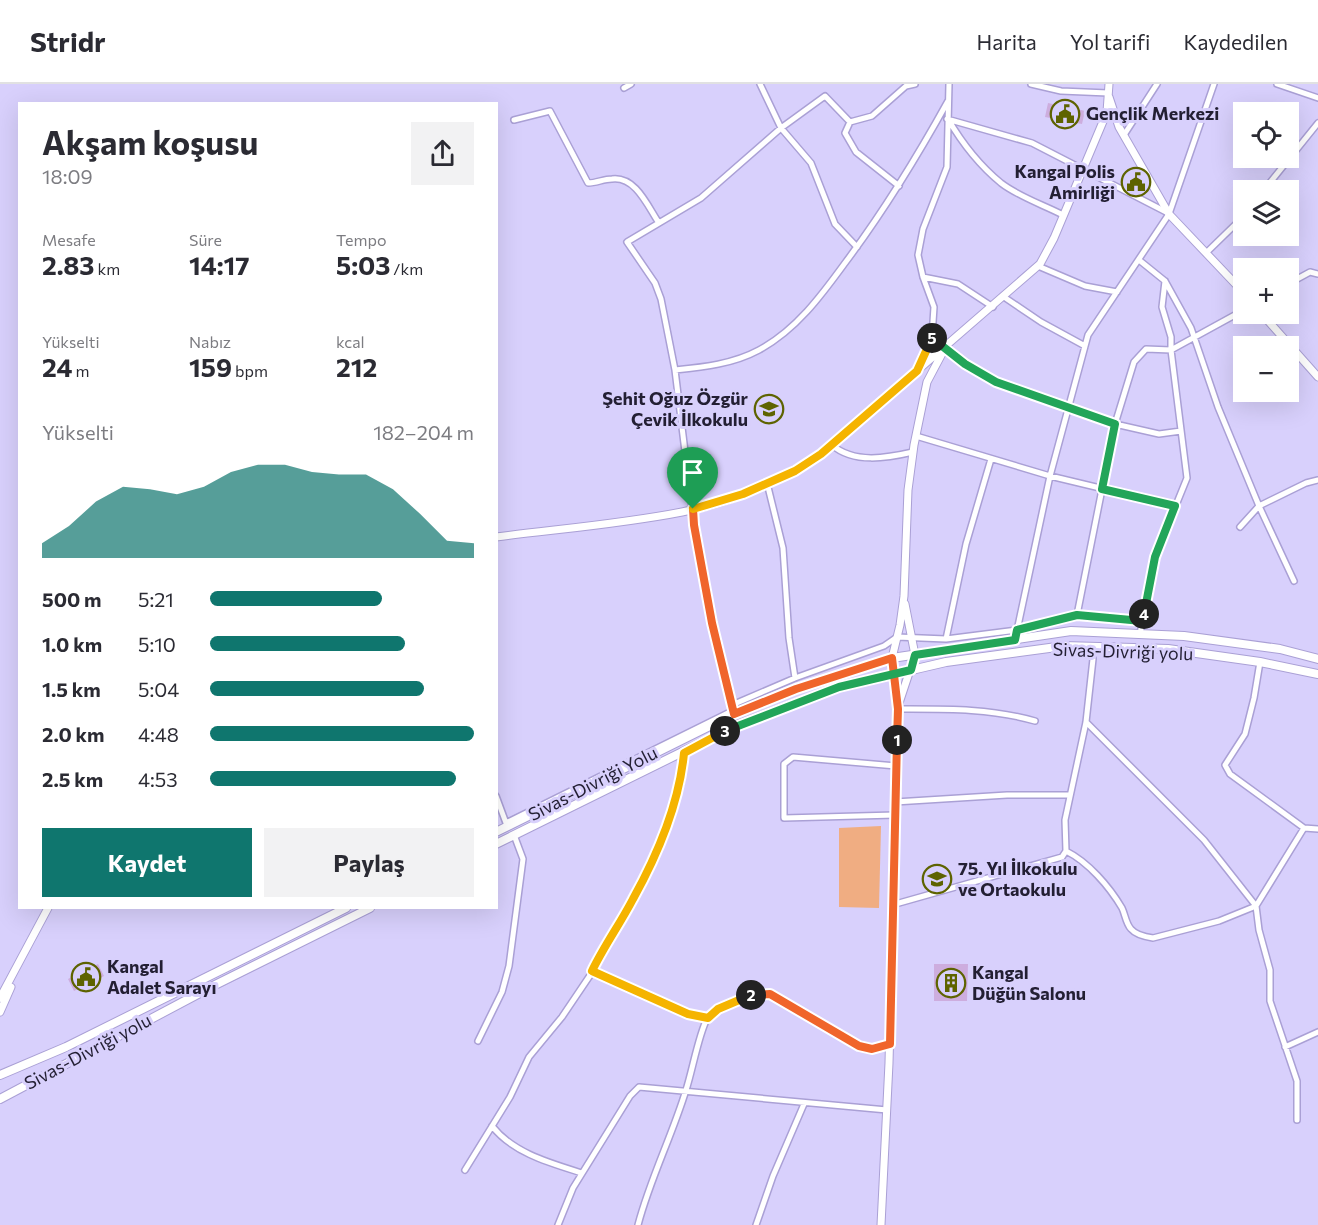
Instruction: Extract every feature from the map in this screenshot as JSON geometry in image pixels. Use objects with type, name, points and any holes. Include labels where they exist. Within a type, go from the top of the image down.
[{"type":"main road","name":"Sivas-Divriği Yolu","points":[[498,831],[733,710],[892,658],[1071,631],[1216,640],[1280,649],[1318,659]]},
{"type":"main road","name":"Sivas-Divriği yolu","points":[[498,843],[747,722],[839,687],[946,662],[1064,646],[1168,650],[1260,662],[1318,674]]},
{"type":"main road","name":"Sivas-Divriği Yolu","points":[[0,1076],[66,1047],[344,909]]},
{"type":"main road","name":"Sivas-Divriği yolu","points":[[0,1098],[203,991],[368,909]]},
{"type":"street","points":[[624,88],[631,84]]},
{"type":"street","points":[[760,84],[781,129],[811,162],[835,224],[857,247]]},
{"type":"street","points":[[850,122],[872,116],[906,85],[915,84]]},
{"type":"street","points":[[917,371],[932,337],[934,307],[918,255],[923,229],[947,167],[949,84]]},
{"type":"street","points":[[1031,84],[1061,91],[1108,93]]},
{"type":"street","points":[[498,537],[693,509],[743,494],[795,471],[832,445],[1038,266],[1063,215],[1107,112],[1109,84]]},
{"type":"street","points":[[1124,135],[1157,84]]},
{"type":"street","points":[[1015,640],[1050,476],[1088,335],[1169,214],[1214,84]]},
{"type":"street","points":[[1277,84],[1318,98]]},
{"type":"street","points":[[1108,93],[1124,135],[1169,214],[1233,281]]},
{"type":"street","points":[[733,710],[712,623],[694,525],[675,370],[661,299],[655,283],[627,242],[701,198],[781,129],[825,96],[850,122]]},
{"type":"street","points":[[675,370],[723,364],[759,351],[788,331],[817,302],[857,247],[899,186],[948,101]]},
{"type":"street","points":[[514,120],[550,111],[588,183],[612,178],[623,180],[635,187],[659,223]]},
{"type":"street","points":[[947,118],[1032,143],[1169,214]]},
{"type":"street","points":[[947,118],[960,140],[977,161],[1003,184],[1063,215]]},
{"type":"street","points":[[850,122],[845,133],[855,152],[899,186]]},
{"type":"street","points":[[1272,180],[1318,123]]},
{"type":"street","points":[[1206,252],[1233,226]]},
{"type":"street","points":[[1139,260],[1165,281],[1194,337],[1218,407],[1259,507],[1294,581]]},
{"type":"street","points":[[1038,266],[1085,286],[1117,292]]},
{"type":"street","points":[[1299,278],[1310,272],[1318,274]]},
{"type":"street","points":[[923,277],[958,284],[993,307]]},
{"type":"street","points":[[1140,634],[1155,557],[1187,478],[1171,337],[1162,307],[1165,281]]},
{"type":"street","points":[[1004,297],[1041,322],[1085,346]]},
{"type":"street","points":[[1077,615],[1115,424],[1134,362],[1146,349],[1171,350],[1233,316]]},
{"type":"street","points":[[1271,324],[1318,377]]},
{"type":"street","points":[[932,337],[965,364],[996,382],[1115,424],[1159,434],[1181,431]]},
{"type":"street","points":[[881,1225],[890,1044],[898,709],[892,658],[904,596],[908,490],[913,452],[927,382],[945,348]]},
{"type":"street","points":[[916,436],[1050,476],[1175,506]]},
{"type":"street","points":[[832,445],[839,452],[862,458],[913,452]]},
{"type":"street","points":[[946,639],[970,526],[991,459]]},
{"type":"street","points":[[1240,527],[1259,507],[1306,483],[1318,480]]},
{"type":"street","points":[[767,483],[783,548],[789,638],[795,678]]},
{"type":"street","points":[[898,709],[915,655],[904,596]]},
{"type":"street","points":[[498,802],[506,823],[795,678],[872,651],[897,637],[946,639],[1017,630],[1077,615],[1142,621]]},
{"type":"street","points":[[892,905],[1062,857],[1066,851],[1065,820],[1086,723],[1093,659]]},
{"type":"street","points":[[1260,662],[1245,734],[1225,765],[1230,774],[1304,828],[1318,829]]},
{"type":"street","points":[[898,709],[963,709],[1014,715],[1035,721]]},
{"type":"street","points":[[1086,723],[1204,840],[1256,906],[1259,930],[1270,970],[1270,1001],[1297,1081],[1297,1120]]},
{"type":"street","points":[[465,1170],[510,1097],[529,1057],[562,1017],[592,971],[633,899],[663,838],[681,783],[684,753]]},
{"type":"street","points":[[895,815],[783,818],[784,764],[793,757],[896,766]]},
{"type":"street","points":[[895,802],[1007,795],[1070,795]]},
{"type":"street","points":[[498,820],[504,818]]},
{"type":"street","points":[[1066,851],[1077,857],[1100,879],[1122,908],[1131,929],[1142,936],[1153,938],[1219,921],[1256,906],[1304,828]]},
{"type":"street","points":[[478,1041],[502,992],[509,966],[524,859],[514,835]]},
{"type":"street","points":[[0,998],[47,909]]},
{"type":"street","points":[[0,1012],[29,943]]},
{"type":"street","points":[[592,971],[688,1014],[708,1018]]},
{"type":"street","points":[[638,1225],[646,1195],[686,1092],[708,1018],[718,1009],[755,994],[770,994],[859,1046],[872,1049],[890,1044]]},
{"type":"street","points":[[1285,1047],[1318,1032]]},
{"type":"street","points":[[558,1225],[573,1188],[630,1096],[639,1087],[887,1110]]},
{"type":"street","points":[[756,1225],[773,1176],[804,1104]]},
{"type":"street","points":[[492,1126],[503,1140],[549,1163],[582,1173]]},
{"type":"shaded area","points":[[881,826],[879,908],[839,907],[839,828]]},
{"type":"building","name":"Gençlik Merkezi","points":[[1057,102],[1077,106],[1077,109],[1085,111],[1082,124],[1045,117],[1048,103],[1057,105]]},
{"type":"building","name":"Kangal Polis Amirliği","points":[[1136,173],[1145,184],[1137,191],[1126,181]]},
{"type":"building","name":"Kangal Adalet Sarayı","points":[[98,964],[104,976],[74,991],[68,979]]},
{"type":"building","name":"Kangal Düğün Salonu","points":[[934,964],[968,964],[967,1001],[934,1001]]},
{"type":"place","name":"Gençlik Merkezi","points":[[1065,114]]},
{"type":"place","name":"Kangal Polis Amirliği","points":[[1136,182]]},
{"type":"place","name":"Şehit Oğuz Özgür Çevik İlkokulu","points":[[769,409]]},
{"type":"place","name":"75. Yıl İlkokulu ve Ortaokulu","points":[[937,879]]},
{"type":"place","name":"Kangal Adalet Sarayı","points":[[86,977]]},
{"type":"place","name":"Kangal Düğün Salonu","points":[[951,983]]},
{"type":"route","points":[[693,509],[712,623],[734,714],[796,689],[892,658],[895,674],[898,709],[890,1044],[872,1049],[859,1046],[770,994],[755,994],[718,1009],[708,1018],[688,1014],[592,971],[633,899],[663,838],[681,783],[684,753],[737,725],[839,687],[895,674],[911,670],[915,655],[1015,640],[1017,630],[1077,615],[1142,621],[1155,557],[1175,506],[1102,489],[1115,424],[996,382],[965,364],[932,337],[917,371],[821,454],[795,471],[743,494],[693,509]]}]
